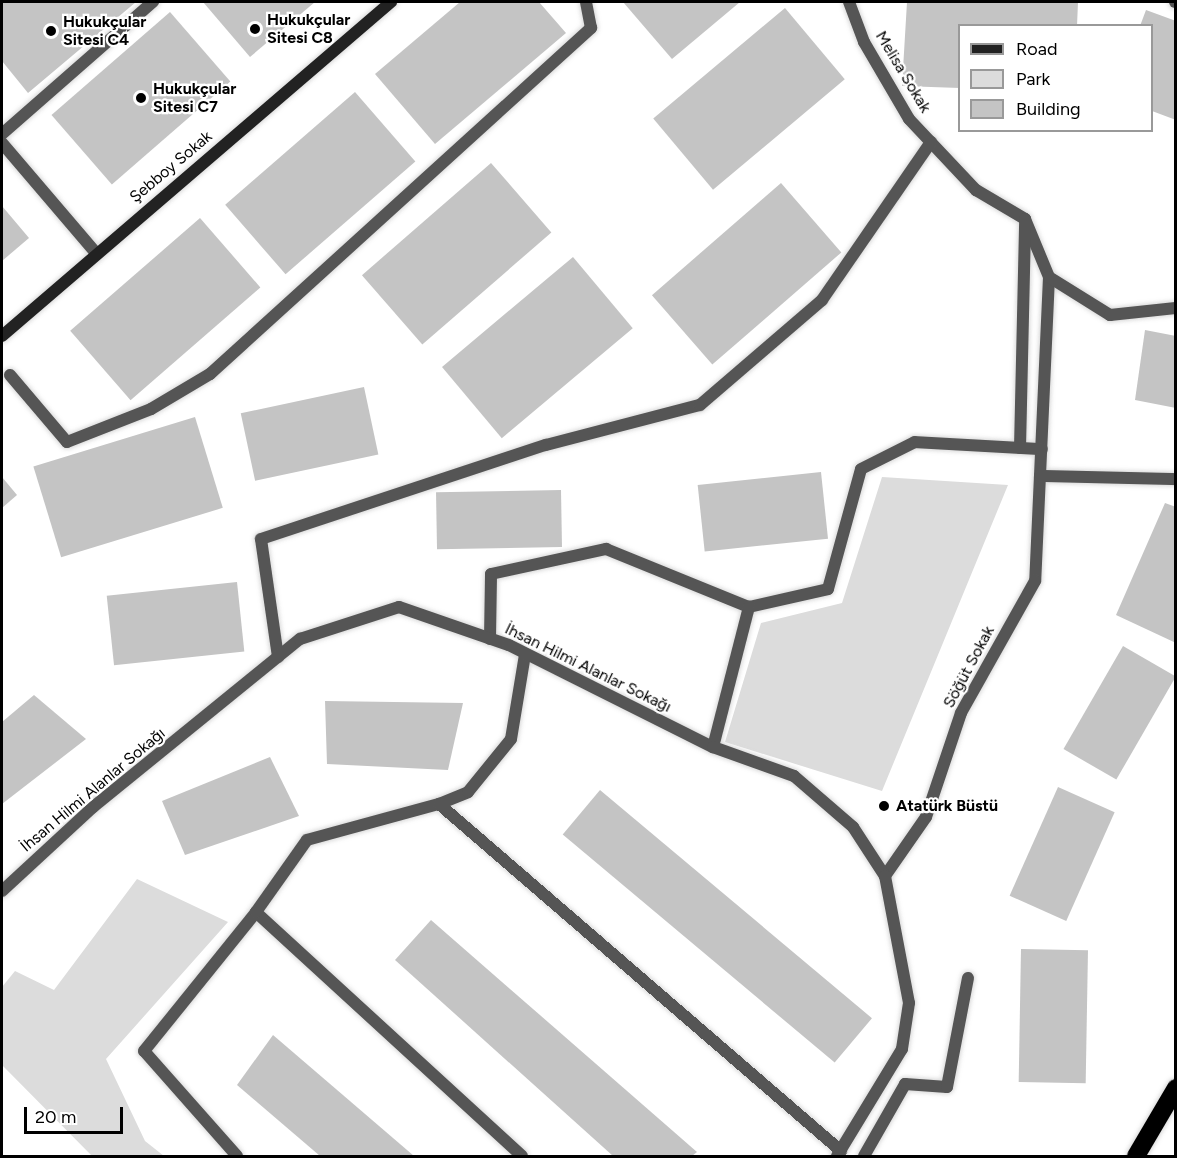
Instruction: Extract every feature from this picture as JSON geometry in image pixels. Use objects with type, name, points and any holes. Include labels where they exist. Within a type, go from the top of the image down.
[{"type":"highway","points":[[1136,1156],[1176,1088]]},
{"type":"street","points":[[2,134],[153,2]]},
{"type":"street","name":"Şebboy Sokak","points":[[2,336],[95,252],[391,2]]},
{"type":"street","points":[[10,375],[67,442],[151,410],[210,374],[591,28],[586,2]]},
{"type":"street","name":"Melisa Sokak","points":[[849,2],[898,99],[931,142],[976,190],[1025,219]]},
{"type":"street","points":[[278,657],[261,539],[546,445],[700,405],[822,300],[931,142]]},
{"type":"street","points":[[2,143],[95,252]]},
{"type":"street","points":[[1025,219],[1049,277],[1110,315],[1176,308]]},
{"type":"street","points":[[1020,448],[1025,219]]},
{"type":"street","name":"Söğüt Sokak","points":[[885,876],[926,817],[961,713],[1035,581],[1049,277]]},
{"type":"street","points":[[490,639],[491,574],[606,549],[749,607],[828,589],[861,469],[915,442],[1042,449]]},
{"type":"street","points":[[1040,476],[1176,479]]},
{"type":"street","name":"İhsan Hilmi Alanlar Sokağı","points":[[2,891],[93,807],[300,639],[399,607],[490,639],[713,747],[794,776],[853,827],[885,876]]},
{"type":"street","points":[[713,747],[749,607]]},
{"type":"street","points":[[237,1156],[144,1051],[256,912],[307,840],[439,804],[468,792],[511,739],[525,654]]},
{"type":"street","points":[[439,804],[839,1154],[902,1049],[909,1003],[885,876]]},
{"type":"street","points":[[256,912],[522,1156]]},
{"type":"street","points":[[864,1156],[905,1084],[947,1087],[968,978]]},
{"type":"green space","points":[[882,477],[1008,485],[882,791],[725,742],[761,623],[842,603]]},
{"type":"green space","points":[[137,879],[228,922],[106,1059],[145,1141],[164,1156],[92,1156],[2,1065],[2,987],[15,971],[54,990]]},
{"type":"building","name":"Hukukçular Sitesi C4","points":[[2,2],[136,2],[28,93],[2,61]]},
{"type":"building","name":"Hukukçular Sitesi C8","points":[[203,2],[315,2],[250,57]]},
{"type":"building","points":[[460,2],[539,2],[566,33],[435,144],[375,74]]},
{"type":"building","points":[[623,2],[740,2],[672,59]]},
{"type":"building","points":[[907,2],[1078,2],[1077,24],[958,24],[958,88],[902,86]]},
{"type":"building","points":[[785,8],[845,79],[713,190],[653,119]]},
{"type":"building","points":[[1146,10],[1176,21],[1176,120],[1153,111],[1153,24],[1141,24]]},
{"type":"building","name":"Hukukçular Sitesi C7","points":[[170,12],[230,81],[112,184],[52,115]]},
{"type":"building","points":[[355,92],[415,161],[286,274],[225,205]]},
{"type":"building","points":[[491,163],[551,232],[422,345],[362,275]]},
{"type":"building","points":[[781,183],[841,252],[712,365],[652,295]]},
{"type":"building","points":[[2,206],[29,238],[2,261]]},
{"type":"building","points":[[200,218],[260,287],[131,400],[70,331]]},
{"type":"building","points":[[573,257],[633,328],[502,438],[442,367]]},
{"type":"building","points":[[1145,330],[1176,336],[1176,408],[1135,400]]},
{"type":"building","points":[[364,387],[378,454],[255,481],[241,413]]},
{"type":"building","points":[[195,417],[223,508],[61,557],[33,466]]},
{"type":"building","points":[[821,472],[828,539],[705,552],[698,485]]},
{"type":"building","points":[[2,477],[17,495],[2,508]]},
{"type":"building","points":[[561,490],[562,547],[437,549],[436,492]]},
{"type":"building","points":[[1165,503],[1176,507],[1176,643],[1116,615]]},
{"type":"building","points":[[237,582],[244,652],[114,665],[107,596]]},
{"type":"building","points":[[1123,646],[1176,676],[1116,780],[1064,749]]},
{"type":"building","points":[[34,695],[86,739],[2,804],[2,722]]},
{"type":"building","points":[[325,701],[463,703],[448,770],[327,764]]},
{"type":"building","points":[[270,757],[299,816],[185,855],[162,801]]},
{"type":"building","points":[[1058,787],[1115,812],[1066,921],[1010,896]]},
{"type":"building","points":[[600,790],[872,1018],[835,1063],[563,834]]},
{"type":"building","points":[[431,920],[697,1152],[692,1156],[613,1156],[395,960]]},
{"type":"building","points":[[1021,949],[1088,950],[1086,1083],[1019,1082]]},
{"type":"building","points":[[273,1035],[414,1156],[320,1156],[237,1085]]},
{"type":"place","name":"Hukukçular Sitesi C8","points":[[255,29]]},
{"type":"place","name":"Hukukçular Sitesi C4","points":[[51,31]]},
{"type":"place","name":"Hukukçular Sitesi C7","points":[[141,98]]},
{"type":"place","name":"Atatürk Büstü","points":[[884,806]]}]
